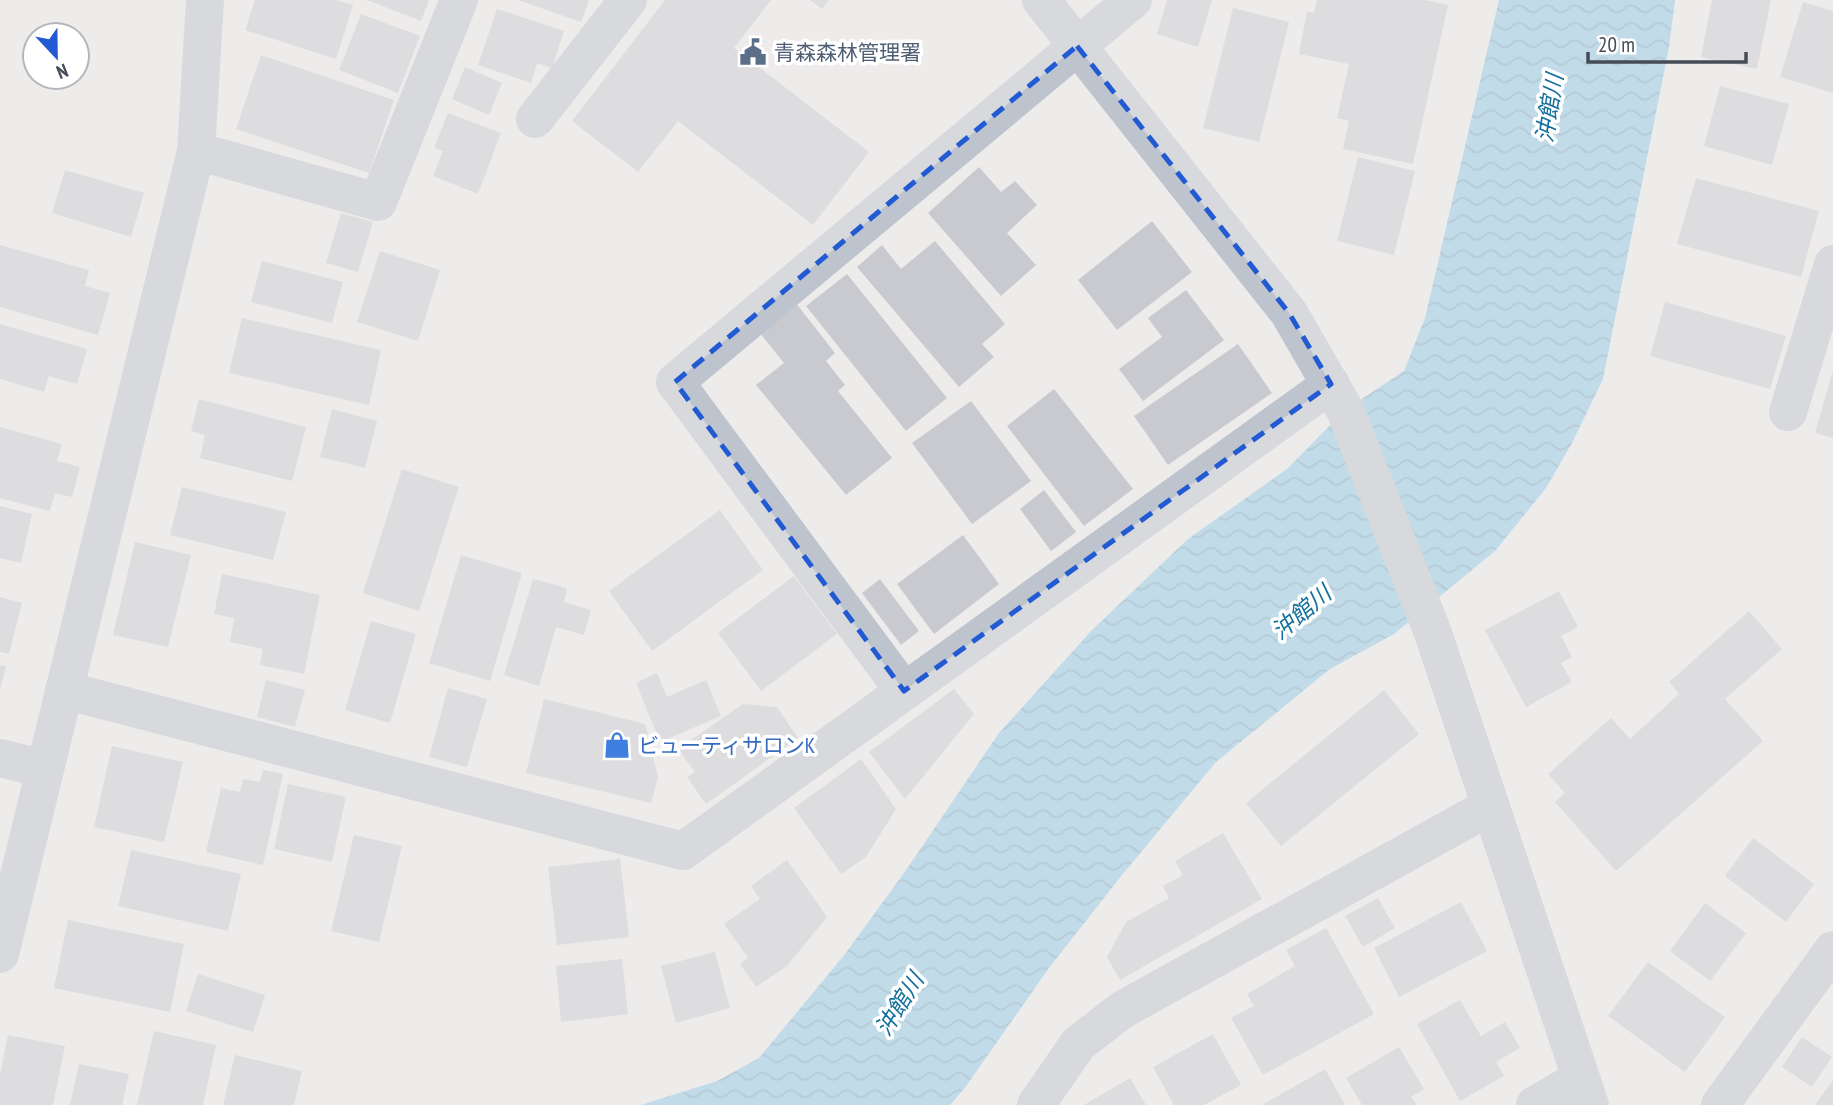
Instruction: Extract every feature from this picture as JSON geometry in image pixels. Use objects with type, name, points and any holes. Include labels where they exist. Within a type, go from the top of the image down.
[{"type":"street","points":[[0,954],[196,151],[205,0]]},
{"type":"street","points":[[196,151],[377,202],[459,0]]},
{"type":"street","points":[[535,119],[628,0]]},
{"type":"street","points":[[1041,0],[1289,313],[1338,397],[1428,620],[1585,1092],[1535,1105]]},
{"type":"street","points":[[904,691],[675,382],[1133,0]]},
{"type":"street","points":[[1788,412],[1833,264]]},
{"type":"street","points":[[64,690],[683,851],[904,691],[1338,397]]},
{"type":"street","points":[[0,758],[44,769]]},
{"type":"street","points":[[1036,1105],[1078,1044],[1122,1010],[1491,806]]},
{"type":"street","points":[[1720,1105],[1833,950]]},
{"type":"highlighted area","points":[[1077,46],[1289,313],[1331,384],[904,691],[675,382]]},
{"type":"water","name":"沖館川","points":[[1499,0],[1675,0],[1669,47],[1603,379],[1572,443],[1546,488],[1495,551],[1394,634],[1330,669],[1216,762],[1049,968],[950,1105],[641,1105],[717,1081],[759,1058],[845,954],[999,733],[1092,630],[1188,539],[1287,469],[1345,410],[1404,371],[1425,318]]},
{"type":"building","points":[[255,0],[336,0],[353,5],[336,59],[245,30]]},
{"type":"building","points":[[367,0],[429,0],[421,21]]},
{"type":"building","points":[[518,0],[589,0],[581,22]]},
{"type":"building","points":[[665,0],[771,0],[734,48],[869,152],[813,225],[678,121],[638,172],[572,121]]},
{"type":"building","points":[[810,0],[829,0],[822,9]]},
{"type":"building","points":[[1167,0],[1212,0],[1198,47],[1157,34]]},
{"type":"building","points":[[1317,0],[1425,0],[1448,5],[1413,164],[1343,149],[1349,121],[1337,118],[1349,64],[1299,54],[1307,11],[1314,13]]},
{"type":"building","points":[[1712,0],[1771,0],[1757,69],[1701,57]]},
{"type":"building","points":[[1803,2],[1833,11],[1833,93],[1780,77]]},
{"type":"building","points":[[1233,8],[1289,22],[1259,142],[1203,128]]},
{"type":"building","points":[[497,9],[564,31],[552,68],[537,63],[531,83],[478,65]]},
{"type":"building","points":[[361,14],[420,36],[398,93],[339,70]]},
{"type":"building","points":[[261,55],[394,100],[369,173],[236,129]]},
{"type":"building","points":[[465,67],[502,83],[489,115],[452,99]]},
{"type":"building","points":[[1720,86],[1789,104],[1772,165],[1704,146]]},
{"type":"building","points":[[448,113],[501,133],[478,194],[433,176],[443,151],[434,148]]},
{"type":"building","points":[[1358,157],[1415,171],[1394,255],[1337,241]]},
{"type":"building","points":[[979,167],[1001,192],[1015,181],[1037,205],[1007,233],[1036,265],[1001,296],[928,213]]},
{"type":"building","points":[[65,170],[144,193],[131,237],[52,213]]},
{"type":"building","points":[[1696,178],[1819,211],[1801,277],[1677,244]]},
{"type":"building","points":[[341,213],[373,222],[358,272],[326,263]]},
{"type":"building","points":[[1152,221],[1192,272],[1117,330],[1078,280]]},
{"type":"building","points":[[935,241],[1005,324],[982,344],[994,357],[959,387],[857,267],[882,245],[901,269]]},
{"type":"building","points":[[0,245],[89,270],[85,286],[110,293],[98,335],[0,307]]},
{"type":"building","points":[[380,251],[440,270],[418,341],[357,322]]},
{"type":"building","points":[[262,261],[343,282],[332,323],[251,302]]},
{"type":"building","points":[[847,274],[947,398],[906,431],[806,306]]},
{"type":"building","points":[[1186,290],[1224,340],[1143,401],[1119,369],[1162,337],[1148,318]]},
{"type":"building","points":[[795,302],[835,353],[826,361],[845,385],[838,391],[892,458],[846,495],[756,385],[784,363],[759,332]]},
{"type":"building","points":[[1665,302],[1786,336],[1770,389],[1650,356]]},
{"type":"building","points":[[242,318],[381,350],[369,405],[229,373]]},
{"type":"building","points":[[0,324],[87,349],[77,384],[49,376],[44,392],[0,379]]},
{"type":"building","points":[[1238,344],[1272,393],[1168,465],[1134,416]]},
{"type":"building","points":[[1833,374],[1833,438],[1815,433]]},
{"type":"building","points":[[1054,389],[1133,489],[1084,526],[1007,426]]},
{"type":"building","points":[[199,399],[306,427],[292,481],[200,458],[205,435],[191,431]]},
{"type":"building","points":[[971,401],[1031,481],[972,524],[912,443]]},
{"type":"building","points":[[332,409],[377,421],[365,468],[320,457]]},
{"type":"building","points":[[0,427],[62,444],[57,461],[80,467],[72,497],[55,493],[50,511],[0,498]]},
{"type":"building","points":[[402,469],[459,487],[419,611],[363,593]]},
{"type":"building","points":[[182,487],[286,512],[273,560],[170,535]]},
{"type":"building","points":[[1044,490],[1076,532],[1051,551],[1020,509]]},
{"type":"building","points":[[0,506],[32,514],[21,563],[0,558]]},
{"type":"building","points":[[720,510],[763,570],[652,651],[609,591]]},
{"type":"building","points":[[963,535],[999,584],[934,634],[897,584]]},
{"type":"building","points":[[135,542],[191,555],[168,647],[113,635]]},
{"type":"building","points":[[461,555],[522,573],[490,681],[429,663]]},
{"type":"building","points":[[222,574],[320,595],[304,674],[260,665],[263,649],[230,642],[234,618],[214,614]]},
{"type":"building","points":[[794,576],[837,634],[761,691],[718,633]]},
{"type":"building","points":[[533,579],[567,588],[564,602],[591,610],[584,635],[556,627],[539,686],[504,675]]},
{"type":"building","points":[[880,579],[919,631],[901,645],[862,593]]},
{"type":"building","points":[[1559,591],[1578,627],[1561,636],[1572,657],[1561,663],[1572,682],[1526,707],[1485,630]]},
{"type":"building","points":[[0,597],[22,603],[9,654],[0,652]]},
{"type":"building","points":[[1749,611],[1782,649],[1725,699],[1763,741],[1616,871],[1555,802],[1565,793],[1548,774],[1611,718],[1630,739],[1679,694],[1669,682]]},
{"type":"building","points":[[371,621],[416,634],[390,723],[345,710]]},
{"type":"building","points":[[0,665],[6,666],[1,687],[0,687]]},
{"type":"building","points":[[657,673],[667,697],[706,680],[721,716],[660,742],[636,683]]},
{"type":"building","points":[[266,680],[305,690],[295,727],[257,717]]},
{"type":"building","points":[[448,688],[487,699],[467,767],[429,757]]},
{"type":"building","points":[[954,689],[974,714],[905,799],[869,752]]},
{"type":"building","points":[[1384,690],[1419,734],[1281,846],[1246,803]]},
{"type":"building","points":[[544,699],[645,724],[658,777],[651,803],[526,773]]},
{"type":"building","points":[[743,704],[777,707],[798,738],[706,804],[687,777],[695,772],[678,749]]},
{"type":"building","points":[[112,746],[183,762],[164,842],[94,827]]},
{"type":"building","points":[[861,759],[896,809],[866,857],[841,874],[794,808]]},
{"type":"building","points":[[263,770],[283,774],[263,865],[206,852],[221,788],[240,792],[243,779],[260,782]]},
{"type":"building","points":[[288,784],[346,797],[332,862],[274,849]]},
{"type":"building","points":[[1223,833],[1262,899],[1120,980],[1107,957],[1126,922],[1169,898],[1163,886],[1183,875],[1175,861]]},
{"type":"building","points":[[354,835],[402,846],[379,942],[331,931]]},
{"type":"building","points":[[1753,838],[1814,884],[1786,922],[1725,876]]},
{"type":"building","points":[[131,850],[241,874],[228,931],[118,906]]},
{"type":"building","points":[[620,859],[629,937],[557,945],[548,867]]},
{"type":"building","points":[[787,860],[827,917],[787,966],[756,987],[740,964],[748,958],[724,924],[760,899],[751,886]]},
{"type":"building","points":[[1378,898],[1395,928],[1363,947],[1345,916]]},
{"type":"building","points":[[1461,902],[1487,951],[1399,997],[1374,948]]},
{"type":"building","points":[[1705,903],[1746,933],[1710,981],[1670,951]]},
{"type":"building","points":[[68,920],[184,944],[170,1012],[54,988]]},
{"type":"building","points":[[1326,928],[1374,1014],[1263,1075],[1231,1018],[1254,1006],[1247,994],[1295,966],[1286,950]]},
{"type":"building","points":[[715,952],[730,1008],[676,1023],[661,966]]},
{"type":"building","points":[[622,959],[628,1014],[561,1022],[556,966]]},
{"type":"building","points":[[1648,962],[1725,1017],[1685,1072],[1608,1016]]},
{"type":"building","points":[[198,974],[265,995],[253,1032],[186,1011]]},
{"type":"building","points":[[1460,1000],[1481,1036],[1505,1022],[1520,1048],[1496,1062],[1504,1076],[1460,1101],[1417,1024]]},
{"type":"building","points":[[154,1031],[216,1045],[203,1105],[137,1105]]},
{"type":"building","points":[[1213,1034],[1241,1085],[1204,1105],[1174,1105],[1153,1067]]},
{"type":"building","points":[[8,1035],[65,1046],[53,1105],[0,1105],[0,1075]]},
{"type":"building","points":[[1802,1037],[1832,1057],[1812,1087],[1782,1067]]},
{"type":"building","points":[[1399,1047],[1424,1089],[1411,1097],[1417,1105],[1362,1105],[1346,1078]]},
{"type":"building","points":[[235,1055],[302,1071],[294,1105],[223,1105]]},
{"type":"building","points":[[79,1064],[129,1074],[122,1105],[70,1105]]},
{"type":"building","points":[[1325,1069],[1345,1105],[1262,1105]]},
{"type":"building","points":[[1130,1078],[1146,1105],[1084,1105]]},
{"type":"building","points":[[1833,1080],[1833,1105],[1815,1105]]},
{"type":"place","name":"青森森林管理署","points":[[753,52]]},
{"type":"place","name":"ビューティサロンK","points":[[617,745]]}]
